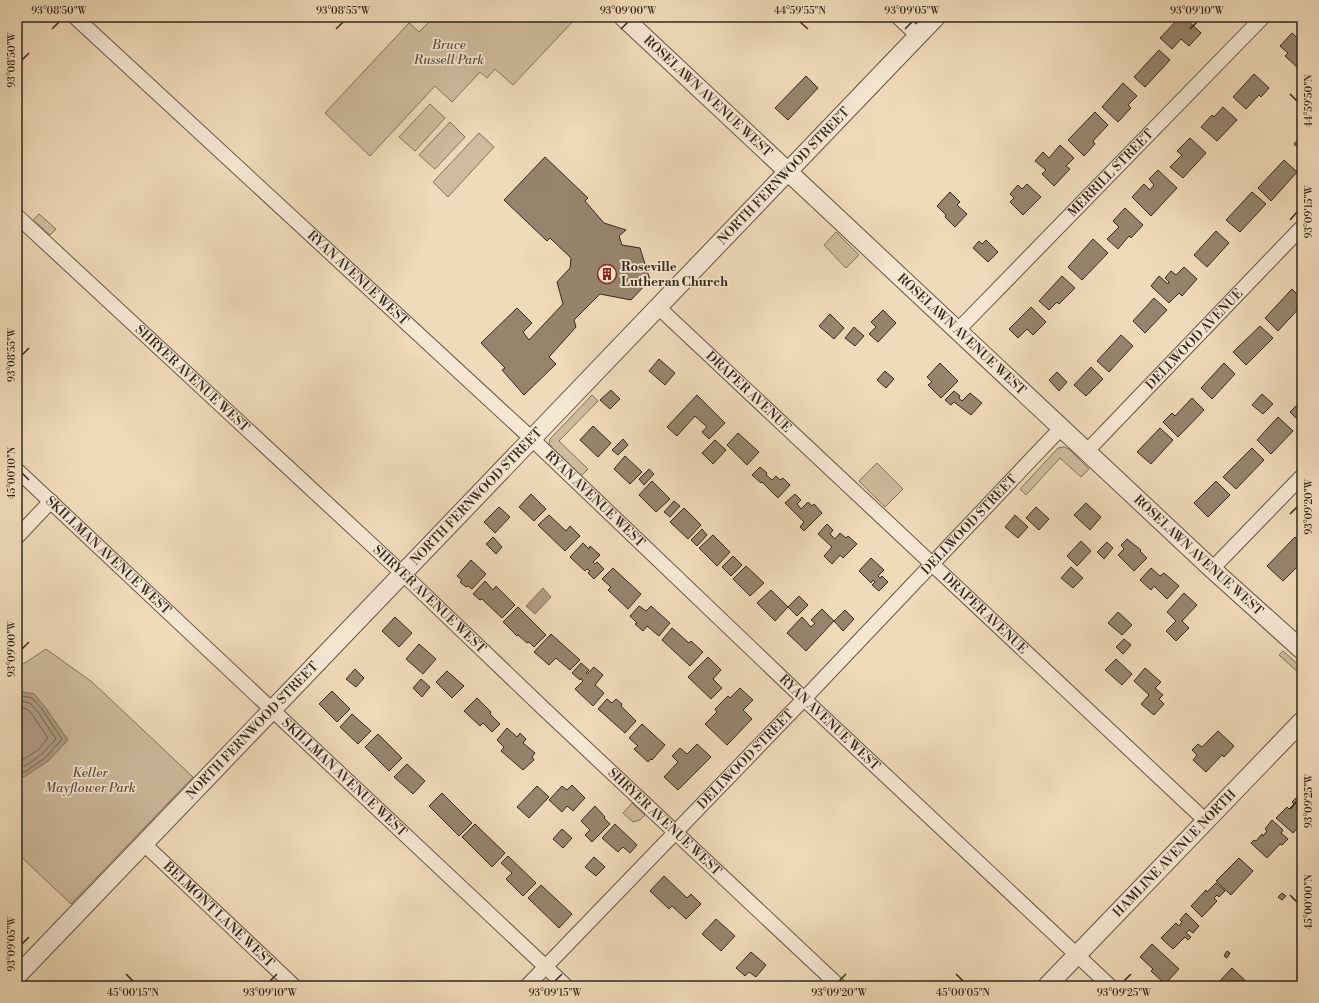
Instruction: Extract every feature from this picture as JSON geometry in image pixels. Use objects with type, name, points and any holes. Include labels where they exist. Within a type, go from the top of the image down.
[{"type":"street","name":"RYAN AVENUE WEST","points":[[76,17],[532,439],[804,699],[1110,986]]},
{"type":"street","name":"ROSELAWN AVENUE WEST","points":[[623,17],[1212,568],[1302,650]]},
{"type":"street","points":[[898,17],[918,36]]},
{"type":"street","name":"NORTH FERNWOOD STREET","points":[[17,976],[936,17]]},
{"type":"street","name":"MERRILL STREET","points":[[958,330],[1262,17]]},
{"type":"street","name":"SHRYER AVENUE WEST","points":[[17,216],[402,573],[839,986]]},
{"type":"street","name":"DELLWOOD AVENUE","points":[[1087,451],[1302,227]]},
{"type":"street","name":"DRAPER AVENUE","points":[[658,307],[1206,821]]},
{"type":"street","name":"DELLWOOD STREET","points":[[527,986],[804,699],[1062,428]]},
{"type":"street","name":"SKILLMAN AVENUE WEST","points":[[17,470],[566,986]]},
{"type":"street","points":[[1212,568],[1302,476]]},
{"type":"street","points":[[17,537],[51,501]]},
{"type":"street","name":"HAMLINE AVENUE NORTH","points":[[1047,986],[1302,721]]},
{"type":"street","name":"BELMONT LANE WEST","points":[[144,844],[294,986]]},
{"type":"street","points":[[17,982],[21,986]]},
{"type":"green space","name":"Bruce Russell Park","points":[[434,17],[577,17],[513,85],[495,69],[487,78],[480,72],[452,102],[435,86],[370,156],[325,113],[409,23],[419,32]]},
{"type":"green space","points":[[430,104],[445,118],[415,151],[399,137]]},
{"type":"green space","points":[[450,122],[465,137],[435,169],[419,155]]},
{"type":"green space","points":[[479,133],[494,147],[448,197],[433,182]]},
{"type":"green space","points":[[39,214],[56,229],[50,235],[33,220]]},
{"type":"green space","points":[[836,232],[859,255],[846,268],[824,245]]},
{"type":"green space","points":[[592,395],[598,401],[559,441],[588,469],[581,476],[552,448],[549,443],[550,439]]},
{"type":"green space","points":[[1064,447],[1069,449],[1089,469],[1081,477],[1060,458],[1026,495],[1020,489],[1058,448]]},
{"type":"green space","points":[[877,463],[903,489],[885,507],[859,481]]},
{"type":"green space","name":"Keller Mayflower Park","points":[[46,649],[92,682],[193,777],[71,904],[17,853],[17,668]]},
{"type":"green space","points":[[1283,651],[1302,668],[1302,685],[1296,680],[1301,675],[1279,655]]},
{"type":"green space","points":[[632,803],[645,815],[640,820],[633,822],[623,813]]},
{"type":"water","points":[[543,588],[551,597],[535,614],[526,606]]},
{"type":"water","points":[[17,691],[34,694],[68,740],[48,761],[24,777],[17,773]]},
{"type":"building","points":[[1180,17],[1184,17],[1201,33],[1189,46],[1181,39],[1172,49],[1160,38]]},
{"type":"building","points":[[1292,33],[1302,42],[1302,68],[1300,66],[1298,68],[1285,56],[1288,53],[1280,46]]},
{"type":"building","points":[[1159,50],[1170,60],[1145,87],[1134,77]]},
{"type":"building","points":[[1254,74],[1269,88],[1261,97],[1259,95],[1246,109],[1233,97]]},
{"type":"building","points":[[806,76],[818,88],[788,120],[775,108]]},
{"type":"building","points":[[1123,83],[1137,96],[1128,105],[1131,108],[1118,122],[1102,107]]},
{"type":"building","points":[[1223,107],[1237,120],[1217,141],[1201,127],[1212,115],[1214,117]]},
{"type":"building","points":[[1095,112],[1108,125],[1093,141],[1095,144],[1084,156],[1068,140]]},
{"type":"building","points":[[1302,118],[1302,127],[1297,123]]},
{"type":"building","points":[[1302,135],[1302,152],[1294,144]]},
{"type":"building","points":[[1190,138],[1206,153],[1183,178],[1170,167],[1182,155],[1177,151]]},
{"type":"building","points":[[1060,145],[1074,158],[1066,166],[1070,169],[1054,186],[1042,174],[1046,170],[1035,161],[1043,152],[1049,158]]},
{"type":"building","name":"Roseville Lutheran Church","points":[[545,157],[588,198],[585,201],[604,223],[626,230],[619,236],[622,245],[640,248],[650,280],[631,300],[600,294],[574,320],[576,327],[549,357],[556,364],[524,395],[502,370],[505,368],[481,343],[517,308],[532,323],[523,332],[529,340],[563,304],[557,282],[570,268],[571,258],[550,238],[547,241],[504,200]]},
{"type":"building","points":[[1284,160],[1297,172],[1271,201],[1258,188]]},
{"type":"building","points":[[1158,170],[1177,188],[1151,216],[1132,197],[1144,184],[1150,190],[1154,185],[1149,179]]},
{"type":"building","points":[[1027,184],[1041,197],[1023,215],[1010,202],[1014,198],[1010,194],[1018,185],[1022,189]]},
{"type":"building","points":[[950,192],[960,202],[957,205],[967,214],[955,227],[937,206]]},
{"type":"building","points":[[1252,192],[1266,204],[1240,232],[1226,220]]},
{"type":"building","points":[[1125,208],[1143,225],[1131,238],[1129,236],[1118,249],[1107,239],[1119,227],[1113,221]]},
{"type":"building","points":[[1216,231],[1229,243],[1207,267],[1194,255]]},
{"type":"building","points":[[1093,239],[1108,253],[1082,280],[1068,267]]},
{"type":"building","points":[[986,240],[998,252],[988,262],[973,248],[979,241],[982,244]]},
{"type":"building","points":[[1184,267],[1197,279],[1182,296],[1179,293],[1169,303],[1151,286],[1159,276],[1168,284],[1169,282],[1165,278],[1171,271],[1176,275]]},
{"type":"building","points":[[1062,276],[1075,288],[1059,304],[1057,302],[1049,310],[1039,301]]},
{"type":"building","points":[[1292,289],[1302,299],[1302,305],[1278,331],[1265,318]]},
{"type":"building","points":[[1154,298],[1167,310],[1145,333],[1133,321]]},
{"type":"building","points":[[1031,307],[1046,322],[1033,335],[1027,329],[1018,338],[1009,329]]},
{"type":"building","points":[[883,310],[896,323],[878,342],[869,334],[876,327],[871,322]]},
{"type":"building","points":[[830,314],[844,328],[834,339],[819,326]]},
{"type":"building","points":[[1260,326],[1273,338],[1246,365],[1233,352]]},
{"type":"building","points":[[854,327],[864,336],[855,346],[845,338]]},
{"type":"building","points":[[1121,335],[1133,346],[1109,372],[1097,361]]},
{"type":"building","points":[[659,359],[675,373],[665,385],[649,371]]},
{"type":"building","points":[[940,363],[958,381],[941,398],[928,385],[932,382],[927,377]]},
{"type":"building","points":[[1224,363],[1235,374],[1212,399],[1201,388]]},
{"type":"building","points":[[1091,367],[1103,379],[1086,396],[1074,385]]},
{"type":"building","points":[[885,371],[894,379],[886,388],[877,380]]},
{"type":"building","points":[[1057,372],[1067,382],[1059,391],[1049,380]]},
{"type":"building","points":[[611,390],[620,399],[610,409],[600,400]]},
{"type":"building","points":[[954,391],[960,396],[959,398],[962,401],[970,393],[982,403],[971,415],[954,402],[951,405],[945,400]]},
{"type":"building","points":[[1262,394],[1273,404],[1263,414],[1252,405]]},
{"type":"building","points":[[697,395],[725,423],[709,439],[702,432],[707,427],[695,416],[677,436],[667,427]]},
{"type":"building","points":[[1192,398],[1204,410],[1178,437],[1163,422],[1172,413],[1175,416]]},
{"type":"building","points":[[1302,400],[1302,420],[1300,422],[1290,412]]},
{"type":"building","points":[[1278,417],[1293,431],[1271,454],[1257,440]]},
{"type":"building","points":[[593,426],[611,443],[598,457],[580,440]]},
{"type":"building","points":[[1160,428],[1173,440],[1151,464],[1137,452]]},
{"type":"building","points":[[738,433],[759,452],[747,465],[727,445]]},
{"type":"building","points":[[623,439],[628,445],[618,455],[612,450]]},
{"type":"building","points":[[715,440],[726,450],[713,464],[702,453]]},
{"type":"building","points":[[1252,448],[1264,460],[1236,489],[1223,477]]},
{"type":"building","points":[[625,456],[642,472],[630,484],[614,469]]},
{"type":"building","points":[[760,467],[772,480],[776,476],[780,480],[783,478],[790,485],[778,498],[762,482],[761,483],[752,475]]},
{"type":"building","points":[[649,469],[654,474],[644,485],[639,479]]},
{"type":"building","points":[[652,481],[670,499],[656,512],[639,495]]},
{"type":"building","points":[[1216,481],[1230,495],[1208,517],[1194,503]]},
{"type":"building","points":[[531,494],[546,509],[534,521],[519,507]]},
{"type":"building","points":[[795,494],[801,500],[797,504],[801,509],[808,502],[812,506],[814,504],[822,513],[804,531],[800,527],[804,522],[785,503]]},
{"type":"building","points":[[674,501],[680,506],[670,517],[664,512]]},
{"type":"building","points":[[1086,503],[1101,517],[1090,530],[1074,515]]},
{"type":"building","points":[[499,507],[510,517],[495,533],[484,522]]},
{"type":"building","points":[[1036,507],[1049,519],[1039,530],[1026,518]]},
{"type":"building","points":[[684,508],[701,525],[688,539],[670,522]]},
{"type":"building","points":[[549,515],[566,531],[570,526],[580,536],[565,551],[538,525]]},
{"type":"building","points":[[1015,515],[1028,527],[1018,538],[1005,527]]},
{"type":"building","points":[[827,524],[833,530],[830,534],[835,539],[840,533],[846,538],[848,536],[857,544],[843,558],[840,555],[832,564],[824,556],[832,547],[818,534]]},
{"type":"building","points":[[702,529],[707,535],[697,546],[691,540]]},
{"type":"building","points":[[713,535],[730,552],[717,566],[699,548]]},
{"type":"building","points":[[493,537],[502,547],[496,554],[486,544]]},
{"type":"building","points":[[1295,537],[1302,544],[1302,562],[1283,581],[1267,566]]},
{"type":"building","points":[[1127,539],[1141,550],[1140,551],[1147,558],[1134,571],[1118,555],[1124,549],[1121,545]]},
{"type":"building","points":[[1081,541],[1091,551],[1077,566],[1067,556]]},
{"type":"building","points":[[1107,542],[1113,548],[1104,559],[1097,552]]},
{"type":"building","points":[[583,543],[589,549],[590,546],[600,555],[593,562],[595,564],[597,562],[604,569],[594,579],[588,573],[590,571],[587,569],[585,571],[570,557]]},
{"type":"building","points":[[733,556],[742,565],[731,576],[722,567]]},
{"type":"building","points":[[871,558],[884,570],[878,576],[880,578],[882,576],[888,582],[879,591],[872,585],[875,582],[873,580],[871,583],[859,571]]},
{"type":"building","points":[[471,560],[486,574],[472,589],[468,586],[466,587],[460,582],[462,580],[457,576]]},
{"type":"building","points":[[746,566],[764,583],[750,596],[733,579]]},
{"type":"building","points":[[1071,567],[1083,578],[1073,588],[1061,578]]},
{"type":"building","points":[[613,568],[641,594],[628,609],[608,590],[611,587],[602,579]]},
{"type":"building","points":[[1151,568],[1160,576],[1164,573],[1179,586],[1167,599],[1154,586],[1151,590],[1140,580]]},
{"type":"building","points":[[485,581],[493,590],[496,586],[515,605],[502,618],[482,599],[480,600],[473,594]]},
{"type":"building","points":[[771,590],[788,607],[775,621],[757,603]]},
{"type":"building","points":[[1184,593],[1197,605],[1182,621],[1189,628],[1176,641],[1166,631],[1176,621],[1167,612]]},
{"type":"building","points":[[799,596],[808,605],[797,616],[788,607]]},
{"type":"building","points":[[639,606],[646,611],[651,606],[670,623],[659,636],[647,626],[643,631],[635,624],[637,623],[630,616]]},
{"type":"building","points":[[518,607],[546,635],[534,647],[529,642],[527,643],[518,635],[517,636],[503,622]]},
{"type":"building","points":[[822,609],[834,621],[806,651],[787,633],[802,617],[811,627],[815,623],[811,620]]},
{"type":"building","points":[[845,610],[854,619],[843,631],[834,621]]},
{"type":"building","points":[[1118,612],[1132,625],[1122,635],[1108,623]]},
{"type":"building","points":[[395,617],[412,633],[399,647],[382,631]]},
{"type":"building","points":[[672,628],[689,643],[691,641],[703,652],[690,666],[662,640]]},
{"type":"building","points":[[551,634],[580,660],[570,670],[556,658],[549,665],[534,652]]},
{"type":"building","points":[[1124,639],[1131,645],[1123,654],[1116,647]]},
{"type":"building","points":[[419,644],[436,659],[423,674],[406,659]]},
{"type":"building","points":[[708,657],[721,670],[713,679],[722,688],[711,699],[688,677]]},
{"type":"building","points":[[1116,659],[1132,674],[1122,685],[1105,670]]},
{"type":"building","points":[[581,663],[589,670],[586,673],[587,674],[594,667],[603,675],[595,685],[604,693],[593,706],[575,689],[583,681],[581,678],[580,680],[572,673]]},
{"type":"building","points":[[1145,668],[1161,682],[1155,688],[1163,695],[1159,699],[1164,704],[1154,715],[1141,704],[1149,695],[1134,681]]},
{"type":"building","points":[[355,669],[364,678],[356,687],[346,679]]},
{"type":"building","points":[[447,671],[464,686],[452,698],[436,682]]},
{"type":"building","points":[[421,679],[430,687],[422,697],[413,688]]},
{"type":"building","points":[[740,688],[753,700],[743,710],[752,719],[727,745],[705,724],[717,712],[715,709],[728,696],[730,698]]},
{"type":"building","points":[[332,691],[350,709],[337,722],[319,704]]},
{"type":"building","points":[[477,698],[491,712],[490,714],[500,724],[492,732],[483,723],[480,726],[464,711]]},
{"type":"building","points":[[607,699],[612,703],[616,699],[636,721],[625,733],[598,709]]},
{"type":"building","points":[[352,714],[371,731],[358,744],[340,727]]},
{"type":"building","points":[[642,724],[665,745],[652,760],[651,759],[648,762],[634,749],[638,746],[629,738]]},
{"type":"building","points":[[507,728],[517,737],[520,733],[526,739],[523,743],[535,753],[532,757],[534,760],[523,770],[501,751],[504,747],[497,740]]},
{"type":"building","points":[[1218,731],[1234,746],[1224,757],[1222,755],[1206,772],[1193,760],[1197,755],[1192,750],[1198,744],[1202,747]]},
{"type":"building","points":[[378,734],[402,758],[389,771],[365,747]]},
{"type":"building","points":[[697,744],[711,757],[678,790],[664,777],[678,762],[672,756],[680,748],[687,754]]},
{"type":"building","points":[[407,764],[425,781],[413,794],[394,777]]},
{"type":"building","points":[[572,785],[585,798],[573,811],[567,806],[562,812],[549,800],[562,786],[567,790]]},
{"type":"building","points":[[537,786],[549,797],[529,818],[517,807]]},
{"type":"building","points":[[1302,792],[1302,823],[1293,833],[1276,818],[1287,807],[1289,809],[1294,804],[1292,802]]},
{"type":"building","points":[[442,793],[472,823],[459,836],[429,806]]},
{"type":"building","points":[[595,806],[610,824],[592,842],[585,835],[590,830],[581,821]]},
{"type":"building","points":[[1272,820],[1283,830],[1281,833],[1288,839],[1282,845],[1280,844],[1267,858],[1251,843],[1254,840],[1256,841],[1262,834],[1263,836],[1267,831],[1265,829]]},
{"type":"building","points":[[475,824],[505,853],[492,867],[462,837]]},
{"type":"building","points":[[615,824],[637,845],[630,853],[623,847],[618,852],[602,838]]},
{"type":"building","points":[[562,829],[572,838],[563,848],[553,839]]},
{"type":"building","points":[[508,856],[536,883],[523,896],[506,879],[512,873],[501,863]]},
{"type":"building","points":[[594,857],[605,867],[596,876],[585,867]]},
{"type":"building","points":[[1239,858],[1253,871],[1231,895],[1216,881]]},
{"type":"building","points":[[664,876],[687,898],[691,894],[701,904],[686,919],[672,906],[669,909],[650,891]]},
{"type":"building","points":[[1216,883],[1225,891],[1219,897],[1217,895],[1214,898],[1217,901],[1202,917],[1191,906],[1206,890],[1207,892]]},
{"type":"building","points":[[541,885],[572,914],[559,928],[528,898]]},
{"type":"building","points":[[1282,893],[1286,896],[1282,900],[1278,897]]},
{"type":"building","points":[[1186,913],[1199,926],[1193,933],[1189,930],[1186,933],[1191,937],[1188,940],[1185,937],[1173,949],[1161,938],[1176,923],[1179,926],[1182,922],[1180,920]]},
{"type":"building","points":[[716,919],[735,936],[721,951],[702,934]]},
{"type":"building","points":[[1152,944],[1179,969],[1165,984],[1151,971],[1153,969],[1140,957]]},
{"type":"building","points":[[1227,951],[1230,953],[1227,958],[1224,956]]},
{"type":"building","points":[[751,952],[766,965],[756,977],[749,972],[745,976],[736,968]]},
{"type":"building","points":[[1232,968],[1251,986],[1221,986],[1218,983]]},
{"type":"place","name":"Roseville Lutheran Church","points":[[607,274]]}]
